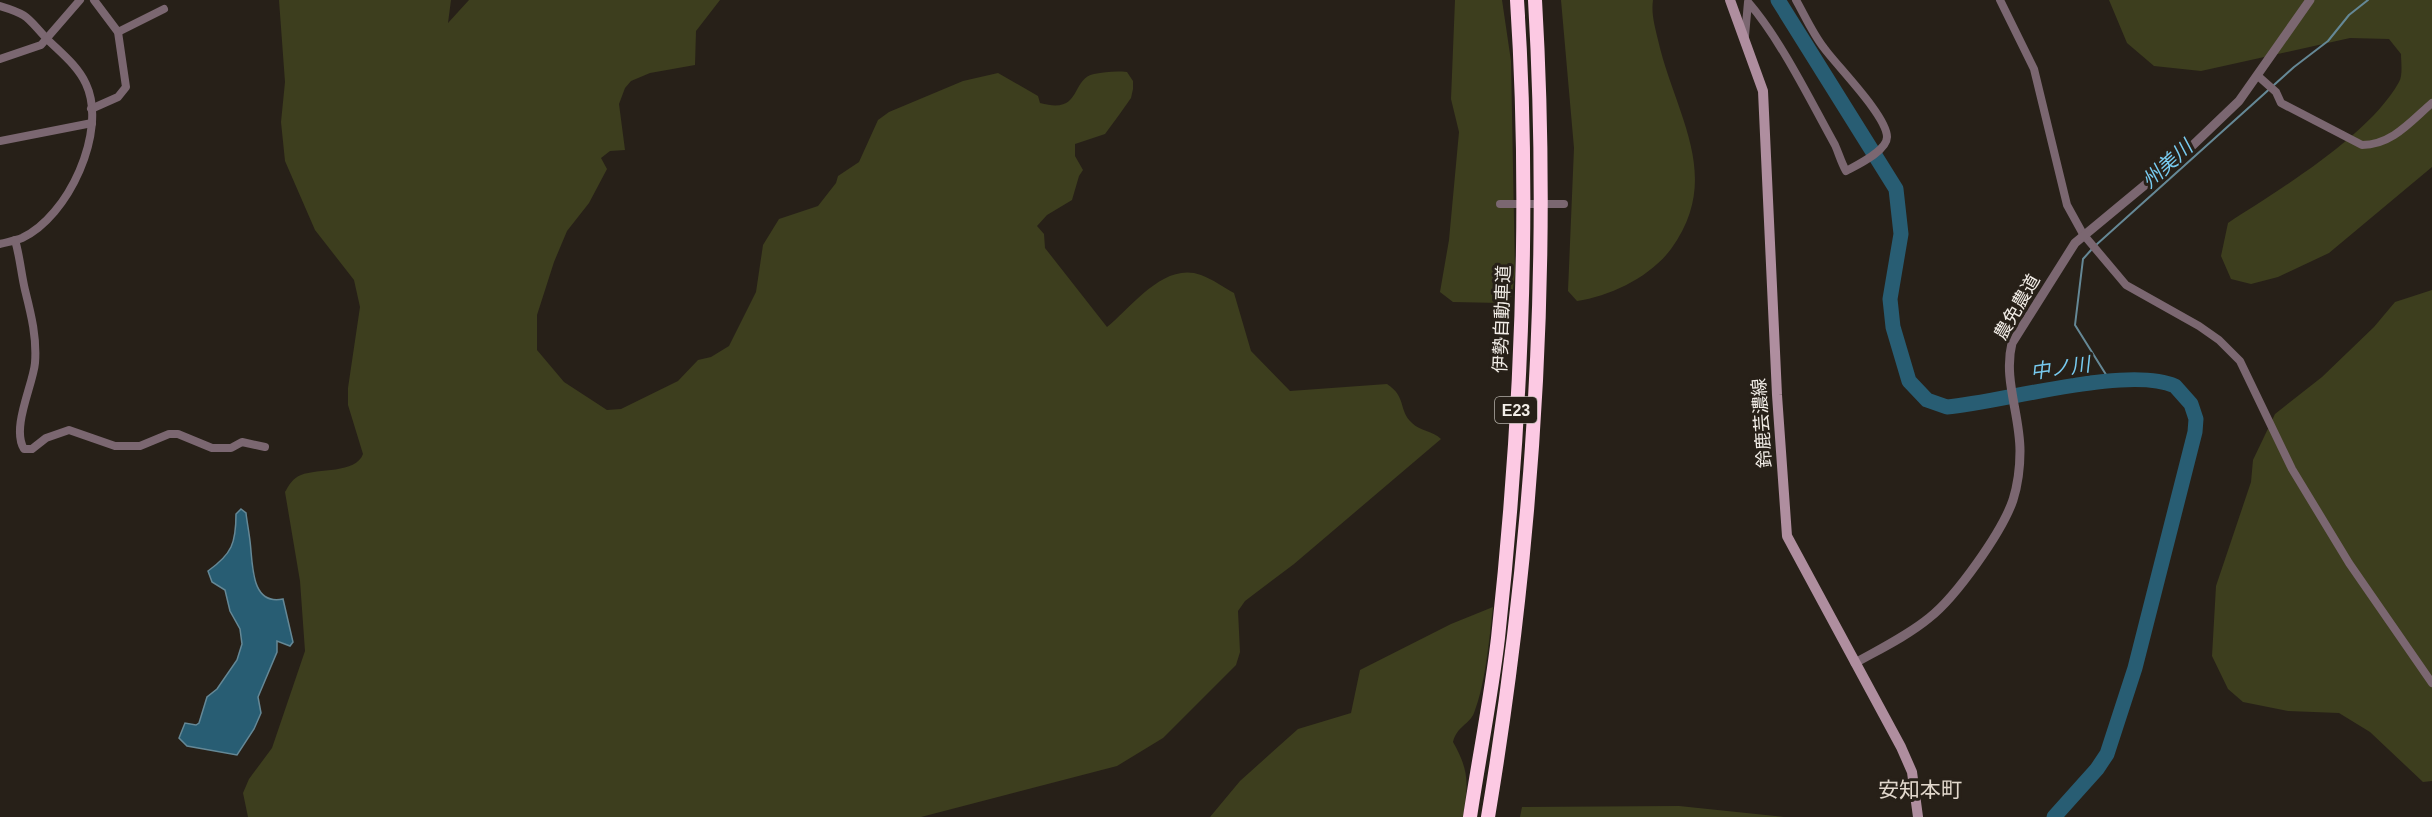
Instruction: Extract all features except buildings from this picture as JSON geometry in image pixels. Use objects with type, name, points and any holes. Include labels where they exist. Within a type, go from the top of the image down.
[{"type":"highway","name":"伊勢自動車道","points":[[1470,817],[1498,639],[1519,369],[1522,166],[1517,0]]},
{"type":"highway","name":"伊勢自動車道","points":[[1488,817],[1515,637],[1534,441],[1540,248],[1535,0]]},
{"type":"main road","name":"鈴鹿芸濃線","points":[[1730,0],[1763,91],[1777,395],[1787,536],[1912,772],[1918,817]]},
{"type":"street","points":[[0,59],[41,45],[80,0]]},
{"type":"street","points":[[91,109],[113,100],[125,91],[118,32],[94,0]]},
{"type":"street","points":[[1744,38],[1748,2],[1764,22],[1797,78],[1837,149],[1840,162],[1846,171],[1884,147],[1888,138],[1884,124],[1846,73],[1823,47],[1796,0]]},
{"type":"street","points":[[2001,0],[2034,69],[2067,205],[2083,234],[2126,285],[2199,326],[2219,340],[2240,361],[2292,469],[2349,563],[2432,683]]},
{"type":"street","name":"農免農道","points":[[1855,663],[1910,632],[1942,607],[2000,526],[2012,502],[2017,484],[2020,448],[2010,383],[2009,355],[2012,343],[2083,234],[2192,146],[2239,101],[2310,0]]},
{"type":"street","points":[[0,6],[22,12],[79,72],[90,95],[92,123],[91,139],[69,192],[43,224],[15,240],[1,243]]},
{"type":"street","points":[[118,32],[164,9]]},
{"type":"street","points":[[2258,76],[2276,92],[2281,103],[2362,144],[2372,145],[2391,139],[2432,103]]},
{"type":"street","points":[[0,141],[92,123]]},
{"type":"street","points":[[1500,204],[1564,204]]},
{"type":"street","points":[[15,240],[32,315],[35,344],[35,366],[27,391],[21,432],[24,449],[32,449],[45,438],[69,429],[115,446],[140,446],[169,434],[178,434],[212,448],[231,448],[242,442],[265,447]]},
{"type":"green space","points":[[279,0],[451,0],[448,23],[469,0],[720,0],[696,31],[695,65],[650,73],[631,81],[625,88],[619,104],[625,150],[610,151],[601,158],[607,169],[589,203],[567,231],[554,262],[537,315],[537,350],[564,382],[607,410],[621,409],[678,381],[698,360],[711,357],[729,346],[756,292],[763,245],[779,219],[818,206],[836,183],[838,176],[859,162],[878,120],[889,112],[963,81],[998,73],[1038,96],[1040,103],[1063,104],[1070,100],[1081,82],[1087,77],[1098,73],[1127,72],[1133,81],[1131,98],[1105,134],[1075,144],[1075,156],[1083,170],[1072,200],[1047,215],[1037,226],[1044,234],[1045,248],[1107,327],[1161,280],[1187,272],[1201,275],[1234,293],[1251,351],[1290,391],[1387,384],[1397,394],[1412,423],[1441,439],[1294,564],[1245,601],[1238,611],[1240,652],[1236,665],[1163,738],[1117,766],[921,817],[248,817],[243,793],[249,779],[272,748],[305,651],[300,581],[285,492],[298,476],[345,468],[353,465],[363,454],[348,405],[348,388],[360,307],[354,280],[315,230],[285,161],[281,122],[285,82]]},
{"type":"green space","points":[[1455,0],[1502,0],[1511,61],[1515,274],[1512,296],[1501,303],[1453,302],[1440,292],[1449,240],[1459,132],[1451,99]]},
{"type":"green space","points":[[1561,0],[1653,0],[1653,15],[1658,40],[1684,120],[1695,171],[1694,196],[1686,222],[1671,249],[1662,259],[1629,284],[1603,295],[1577,301],[1568,291],[1574,148]]},
{"type":"green space","points":[[2109,0],[2432,0],[2432,167],[2329,253],[2278,277],[2251,284],[2231,279],[2221,256],[2228,223],[2322,160],[2367,122],[2399,82],[2401,54],[2389,39],[2350,38],[2201,71],[2154,66],[2127,43]]},
{"type":"green space","points":[[2432,290],[2432,781],[2423,782],[2370,732],[2339,713],[2288,711],[2243,702],[2228,689],[2212,656],[2216,586],[2251,482],[2253,460],[2275,414],[2322,377],[2374,327],[2395,302]]},
{"type":"green space","points":[[1493,607],[1487,661],[1478,701],[1472,717],[1457,732],[1453,742],[1465,770],[1466,796],[1463,817],[1210,817],[1240,781],[1298,729],[1351,713],[1360,670],[1451,624]]},
{"type":"green space","points":[[1679,806],[1784,817],[1520,817],[1522,807]]},
{"type":"water","points":[[241,509],[246,513],[255,581],[264,596],[283,599],[293,642],[290,646],[277,641],[277,652],[258,697],[261,713],[254,729],[237,755],[187,746],[179,738],[185,723],[196,725],[199,723],[207,697],[217,689],[237,660],[242,644],[240,629],[230,611],[225,590],[212,582],[208,571],[222,559],[231,547],[235,533],[236,514]]},
{"type":"waterway","name":"中ノ川","points":[[1778,0],[1896,189],[1901,234],[1890,299],[1893,327],[1909,381],[1927,400],[1947,407],[2097,382],[2127,380],[2154,381],[2175,386],[2191,404],[2196,419],[2195,432],[2135,668],[2107,754],[2097,769],[2054,817]]},
{"type":"waterway","name":"州美川","points":[[2096,245],[2294,67],[2328,41],[2349,15],[2368,0]]},
{"type":"waterway","name":"州美川","points":[[2092,249],[2083,259],[2075,325],[2110,381]]},
{"type":"district","name":"安知本町","points":[[1920,789]]}]
